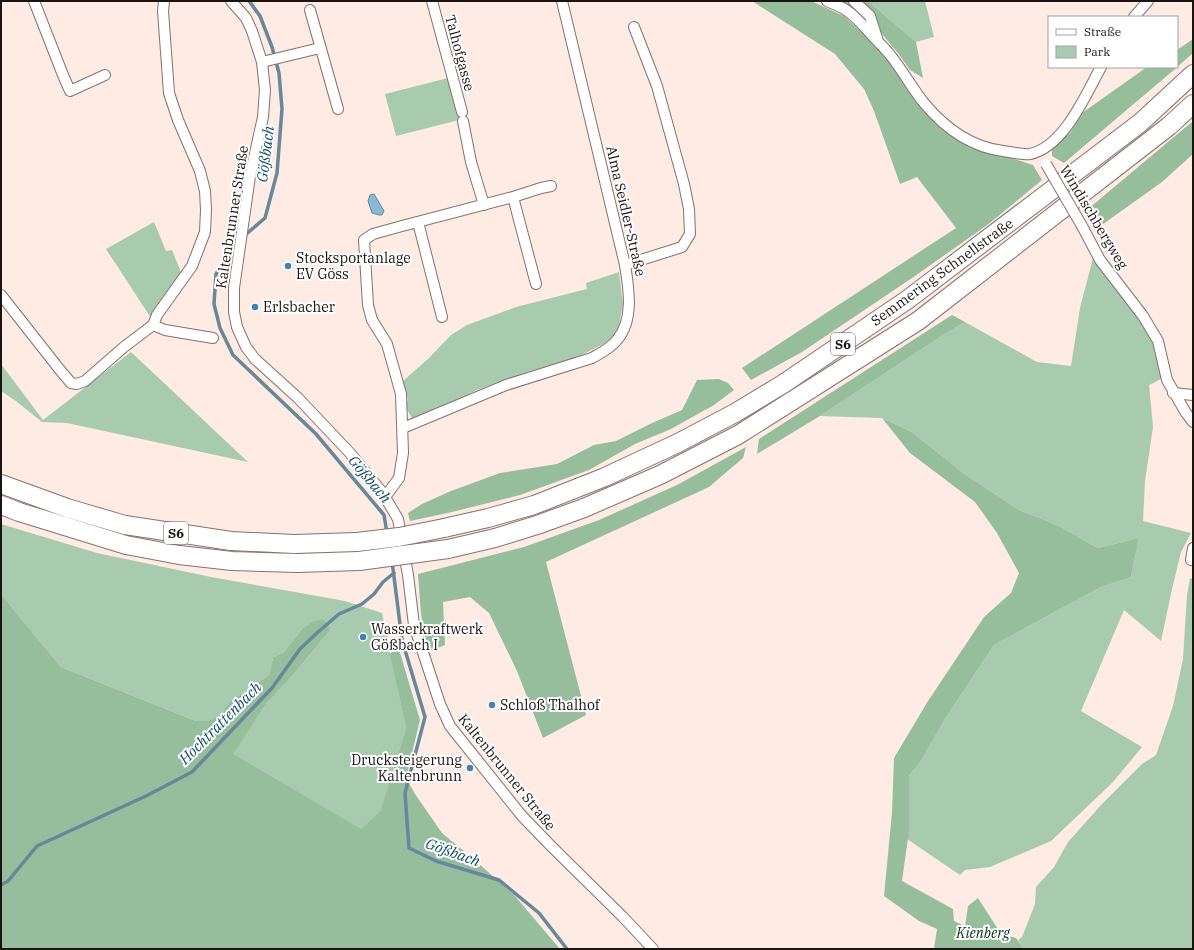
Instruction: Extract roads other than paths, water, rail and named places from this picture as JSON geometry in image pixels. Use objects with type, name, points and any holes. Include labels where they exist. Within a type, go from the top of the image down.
[{"type":"highway","name":"Semmering Schnellstraße","points":[[1,484],[67,508],[125,525],[231,541],[294,544],[358,542],[398,537],[488,518],[534,504],[606,477],[684,440],[783,384],[907,300],[1140,123],[1193,74]]},
{"type":"highway","name":"Semmering Schnellstraße","points":[[1,505],[126,544],[179,555],[232,561],[297,564],[359,561],[448,549],[495,538],[537,525],[584,508],[660,475],[738,435],[918,321],[1163,130],[1193,104]]},
{"type":"street","points":[[34,1],[70,91],[105,75]]},
{"type":"street","points":[[1,295],[71,383],[77,384],[85,381],[124,347],[153,325],[157,315],[192,266],[205,232],[205,191],[200,171],[178,120],[169,93],[163,11],[164,1]]},
{"type":"street","name":"Kaltenbrunner Straße","points":[[231,1],[246,18],[265,62],[263,117],[250,176],[238,250],[233,301],[233,329],[255,359],[298,398],[368,473],[398,519],[408,575],[414,625],[440,704],[450,726],[522,816],[653,949]]},
{"type":"street","name":"Talhofgasse","points":[[432,1],[484,205]]},
{"type":"street","name":"Alma Seidler-Straße","points":[[403,428],[506,385],[541,373],[578,363],[605,351],[618,340],[626,325],[629,310],[628,283],[625,265],[562,1]]},
{"type":"street","points":[[827,1],[846,10],[859,21],[891,55],[924,103],[954,133],[968,140],[996,150],[1028,154],[1038,151],[1054,140],[1074,117],[1100,68]]},
{"type":"street","points":[[854,1],[870,16],[878,42]]},
{"type":"street","points":[[1135,16],[1148,1]]},
{"type":"street","points":[[310,10],[338,109]]},
{"type":"street","points":[[625,265],[682,247],[690,234],[689,209],[684,184],[657,86],[634,27]]},
{"type":"street","points":[[265,62],[283,56],[320,48]]},
{"type":"street","name":"Windischbergweg","points":[[1038,151],[1100,260],[1143,316],[1158,341],[1168,380],[1174,393],[1193,422]]},
{"type":"street","points":[[385,497],[399,478],[403,453],[401,394],[387,344],[372,320],[368,305],[364,240],[373,234],[551,186]]},
{"type":"street","points":[[513,197],[536,284]]},
{"type":"street","points":[[418,222],[442,317]]},
{"type":"street","points":[[153,325],[165,330],[213,338]]},
{"type":"street","points":[[1174,393],[1193,394]]},
{"type":"street","points":[[1191,560],[1193,548]]},
{"type":"water","points":[[374,194],[384,211],[382,215],[372,213],[368,201],[370,195]]},
{"type":"waterway","name":"Gößbach","points":[[244,236],[265,218],[277,173],[282,109],[279,73],[272,47],[260,16],[249,1]]},
{"type":"waterway","name":"Gößbach","points":[[238,241],[233,244],[216,274],[214,304],[220,328],[233,355],[316,434],[384,515],[387,533]]},
{"type":"waterway","name":"Gößbach","points":[[392,561],[402,640],[425,717],[405,793],[409,848],[436,861],[499,880],[539,913],[567,949]]},
{"type":"waterway","name":"Hochtrattenbach","points":[[1,885],[8,881],[37,846],[146,796],[192,772],[272,688],[300,649],[339,614],[362,604],[394,573]]},
{"type":"place","name":"Stocksportanlage EV Göss","points":[[288,266]]},
{"type":"place","name":"Erlsbacher","points":[[255,307]]},
{"type":"place","name":"Wasserkraftwerk Gößbach I","points":[[363,637]]},
{"type":"place","name":"Schloß Thalhof","points":[[492,705]]},
{"type":"place","name":"Drucksteigerung Kaltenbrunn","points":[[470,768]]},
{"type":"park label","name":"Kienberg","points":[[983,933]]}]
